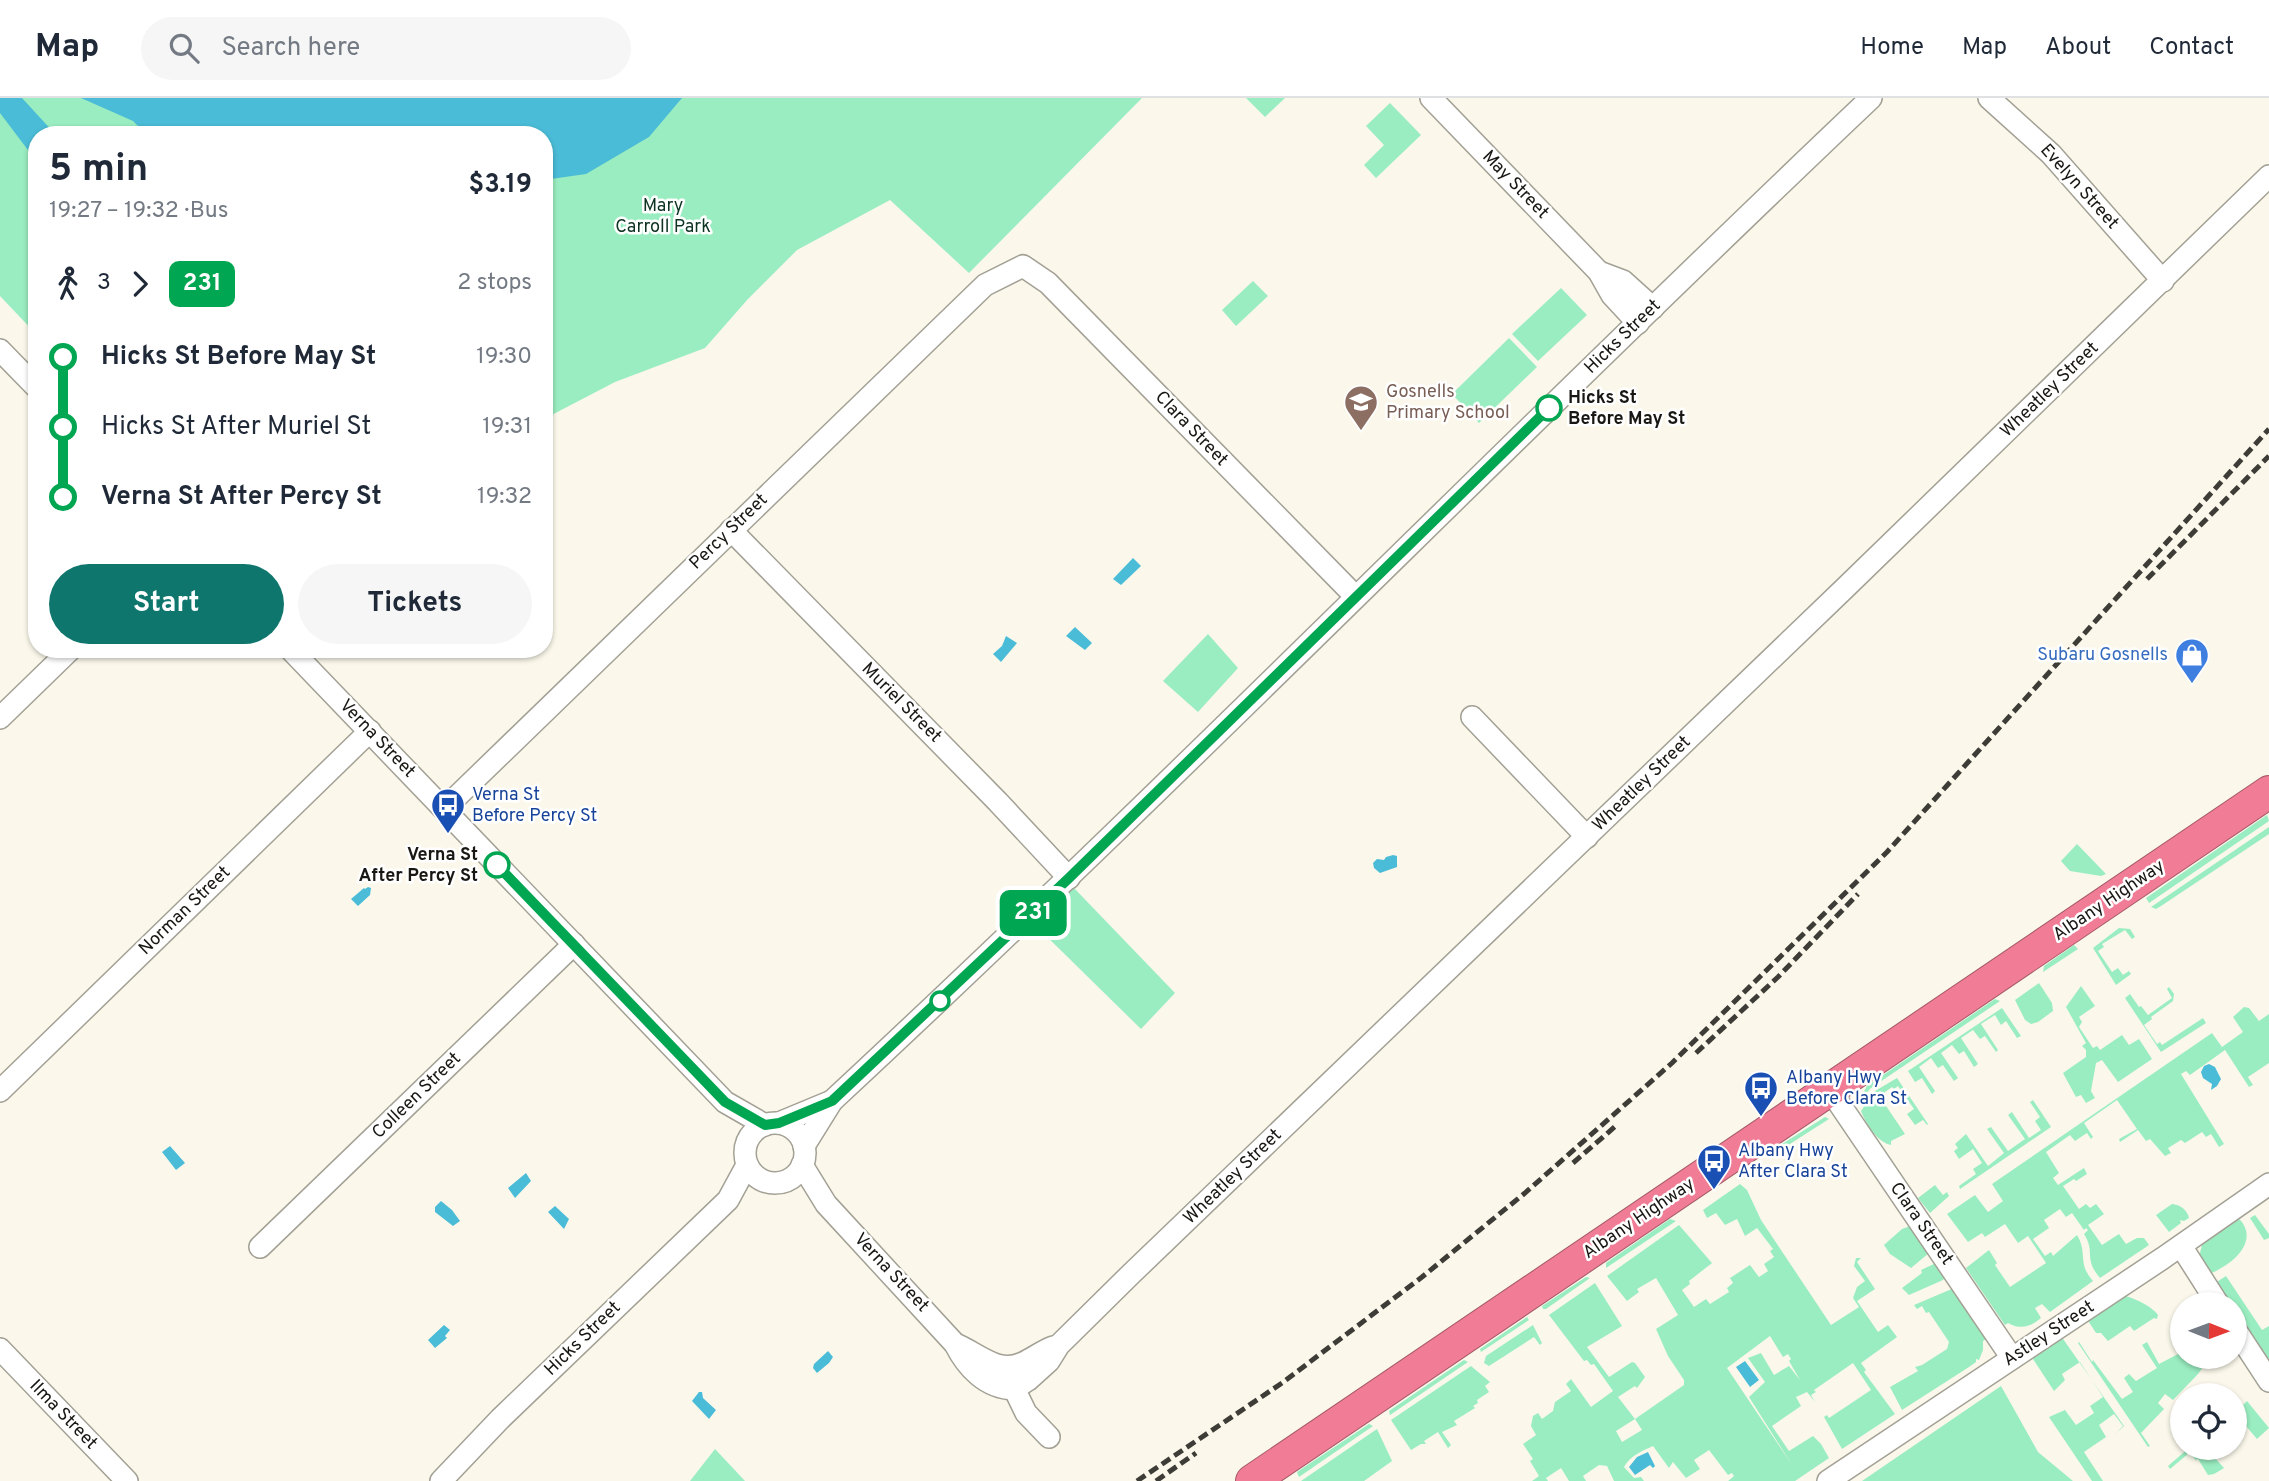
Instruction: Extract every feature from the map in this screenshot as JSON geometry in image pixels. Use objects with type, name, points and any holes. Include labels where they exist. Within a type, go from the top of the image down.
[{"type":"highway","name":"Albany Highway","points":[[1252,1481],[2269,792]]},
{"type":"street","name":"May Street","points":[[1431,98],[1599,272],[1612,295],[1646,315]]},
{"type":"street","name":"Hicks Street","points":[[803,1156],[832,1101],[1069,878],[1871,98]]},
{"type":"street","name":"Evelyn Street","points":[[1989,98],[2051,154],[2163,281]]},
{"type":"street","name":"Wheatley Street","points":[[1014,1389],[1049,1362],[1059,1345],[2269,176]]},
{"type":"street","name":"Percy Street","points":[[444,809],[985,285],[1023,266]]},
{"type":"street","name":"Clara Street","points":[[1023,266],[1048,283],[1356,596]]},
{"type":"street","points":[[0,350],[28,379]]},
{"type":"street","name":"Muriel Street","points":[[732,530],[1069,878]]},
{"type":"street","points":[[0,718],[62,658]]},
{"type":"street","name":"Verna Street","points":[[299,658],[725,1102],[772,1124]]},
{"type":"street","points":[[1472,717],[1587,837]]},
{"type":"street","name":"Norman Street","points":[[0,1091],[369,731]]},
{"type":"street","name":"Colleen Street","points":[[260,1247],[574,944]]},
{"type":"street","name":"Clara Street","points":[[1830,1090],[2012,1358]]},
{"type":"street","name":"Hicks Street","points":[[772,1124],[832,1101]]},
{"type":"street","name":"Verna Street","points":[[725,1102],[746,1156]]},
{"type":"street","points":[[772,1124],[795,1131],[803,1156],[793,1177],[773,1183],[751,1172],[746,1156],[756,1130],[772,1124]]},
{"type":"street","name":"Hicks Street","points":[[728,1200],[746,1156]]},
{"type":"street","name":"Verna Street","points":[[803,1156],[826,1204],[955,1343],[963,1361],[983,1380],[1000,1388],[1014,1389]]},
{"type":"street","name":"Hicks Street","points":[[441,1481],[500,1419],[728,1200],[773,1183]]},
{"type":"street","name":"Verna Street","points":[[773,1183],[826,1204]]},
{"type":"street","name":"Astley Street","points":[[1828,1481],[2181,1246],[2269,1184]]},
{"type":"street","points":[[2181,1246],[2210,1292]]},
{"type":"street","name":"Verna Street","points":[[955,1343],[974,1351],[996,1367],[1005,1367]]},
{"type":"street","points":[[1049,1437],[1026,1413],[1005,1367],[1022,1364],[1042,1351],[1059,1345]]},
{"type":"street","points":[[2247,1347],[2269,1381]]},
{"type":"street","name":"Ilma Street","points":[[0,1349],[127,1481]]},
{"type":"green space","name":"Mary Carroll Park","points":[[0,98],[1142,98],[969,273],[890,200],[797,250],[748,299],[705,348],[615,382],[553,414],[553,126],[28,126],[28,326],[0,296]]},
{"type":"green space","points":[[1246,98],[1285,98],[1265,117]]},
{"type":"green space","points":[[1390,103],[1421,135],[1376,178],[1364,165],[1384,145],[1366,126]]},
{"type":"green space","points":[[1253,281],[1268,296],[1236,326],[1222,310]]},
{"type":"green space","points":[[1561,288],[1587,315],[1538,361],[1512,334]]},
{"type":"green space","points":[[1509,338],[1537,367],[1479,423],[1452,394]]},
{"type":"green space","points":[[1208,634],[1238,668],[1198,712],[1163,681]]},
{"type":"green space","points":[[2267,815],[2269,821],[2149,903],[2146,898]]},
{"type":"green space","points":[[2269,827],[2269,834],[2161,906],[2156,909],[2151,907]]},
{"type":"green space","points":[[2077,844],[2106,874],[2101,876],[2070,871],[2061,861]]},
{"type":"green space","points":[[1073,887],[1175,993],[1141,1029],[1034,924]]},
{"type":"green space","points":[[2119,928],[2130,929],[2135,937],[2132,939],[2125,930],[2102,944],[2104,947],[2098,951],[2112,972],[2118,968],[2123,975],[2129,971],[2131,974],[2116,985],[2093,948]]},
{"type":"green space","points":[[2074,945],[2078,949],[2043,972],[2044,966]]},
{"type":"green space","points":[[2039,983],[2052,1003],[2053,1011],[2031,1024],[2025,1020],[2015,1000]]},
{"type":"green space","points":[[2081,986],[2095,1006],[2079,1017],[2082,1022],[2079,1027],[2093,1048],[2097,1046],[2100,1050],[2122,1035],[2129,1045],[2139,1039],[2152,1059],[2118,1082],[2102,1060],[2096,1063],[2091,1091],[2095,1098],[2086,1103],[2081,1095],[2076,1097],[2063,1073],[2086,1057],[2086,1050],[2082,1046],[2086,1043],[2066,1007]]},
{"type":"green space","points":[[2169,987],[2174,994],[2173,1001],[2144,1025],[2157,1044],[2160,1042],[2162,1045],[2203,1018],[2206,1023],[2161,1052],[2125,998],[2130,994],[2148,1015],[2172,998],[2167,989]]},
{"type":"green space","points":[[1995,999],[2000,1001],[1871,1088],[1858,1102],[1867,1086]]},
{"type":"green space","points":[[2244,1007],[2249,1008],[2259,1021],[2269,1014],[2269,1063],[2248,1077],[2253,1085],[2249,1087],[2225,1050],[2190,1075],[2186,1071],[2181,1074],[2224,1144],[2219,1147],[2211,1134],[2206,1137],[2202,1132],[2185,1143],[2181,1140],[2168,1148],[2171,1153],[2165,1156],[2150,1139],[2146,1141],[2138,1130],[2120,1142],[2119,1139],[2137,1129],[2117,1100],[2084,1123],[2093,1137],[2091,1139],[2087,1133],[2075,1141],[2070,1135],[2046,1152],[2059,1173],[2053,1178],[2058,1185],[2084,1168],[2087,1174],[2063,1186],[2079,1209],[2086,1204],[2090,1208],[2096,1204],[2104,1214],[2088,1225],[2102,1245],[2119,1234],[2126,1244],[2137,1238],[2144,1238],[2149,1245],[2100,1278],[2092,1265],[2084,1234],[2088,1230],[2084,1230],[2072,1213],[2066,1217],[2060,1209],[2044,1220],[2049,1228],[2033,1239],[2045,1256],[2051,1252],[2053,1256],[2077,1235],[2082,1247],[2085,1269],[2093,1281],[2050,1312],[2042,1304],[2035,1308],[2041,1318],[2033,1324],[2021,1327],[2008,1323],[2005,1325],[1966,1268],[1989,1250],[1997,1263],[1995,1265],[2010,1287],[2046,1263],[2028,1236],[2018,1243],[2005,1224],[1985,1237],[1982,1233],[1968,1242],[1947,1214],[1975,1195],[1988,1212],[2003,1201],[1992,1184],[2212,1033],[2222,1047],[2243,1032],[2233,1017]]},
{"type":"green space","points":[[2002,1008],[2021,1036],[2017,1038],[2006,1021],[2001,1025],[1995,1015],[1981,1024],[1998,1050],[1996,1052],[1985,1036],[1980,1039],[1973,1030],[1961,1038],[1978,1064],[1974,1067],[1964,1051],[1959,1054],[1952,1045],[1941,1053],[1958,1078],[1954,1081],[1943,1065],[1938,1068],[1931,1058],[1919,1067],[1935,1091],[1932,1094],[1922,1078],[1915,1082],[1908,1071]]},
{"type":"green space","points":[[1897,1078],[1928,1124],[1923,1120],[1915,1125],[1907,1114],[1914,1109],[1898,1086],[1894,1089],[1892,1087],[1885,1092],[1882,1100],[1905,1134],[1891,1141],[1891,1145],[1869,1127],[1861,1111],[1875,1091]]},
{"type":"green space","points":[[2033,1100],[2051,1127],[1960,1189],[1959,1186],[1976,1174],[1973,1169],[1982,1163],[1973,1149],[1959,1159],[1954,1151],[1958,1148],[1955,1144],[1966,1134],[1988,1166],[2004,1153],[1987,1129],[1991,1127],[2008,1151],[2025,1139],[2008,1115],[2012,1112],[2029,1138],[2041,1130],[2035,1121],[2040,1117],[2030,1102]]},
{"type":"green space","points":[[1825,1117],[1829,1119],[1782,1149],[1779,1146]]},
{"type":"green space","points":[[1740,1184],[1747,1190],[1761,1220],[1831,1325],[1859,1307],[1853,1298],[1857,1287],[1865,1281],[1854,1266],[1856,1258],[1861,1258],[1857,1262],[1875,1289],[1857,1301],[1878,1332],[1888,1325],[1897,1337],[1861,1363],[1866,1370],[1864,1372],[1895,1414],[1842,1449],[1824,1417],[1827,1415],[1829,1418],[1871,1390],[1853,1363],[1814,1390],[1816,1392],[1811,1395],[1815,1402],[1807,1392],[1796,1397],[1801,1406],[1772,1426],[1789,1451],[1813,1436],[1829,1458],[1795,1481],[1728,1481],[1734,1476],[1732,1473],[1728,1475],[1709,1450],[1694,1460],[1700,1469],[1686,1478],[1673,1462],[1669,1468],[1653,1446],[1633,1457],[1624,1467],[1634,1478],[1641,1477],[1644,1481],[1614,1481],[1607,1466],[1599,1465],[1583,1476],[1586,1481],[1569,1481],[1561,1468],[1546,1478],[1548,1481],[1532,1481],[1539,1476],[1530,1461],[1533,1459],[1523,1444],[1536,1435],[1531,1426],[1533,1416],[1538,1413],[1542,1419],[1553,1411],[1555,1402],[1571,1391],[1566,1384],[1571,1379],[1591,1407],[1613,1391],[1594,1364],[1584,1361],[1549,1315],[1595,1283],[1622,1326],[1587,1347],[1609,1377],[1632,1362],[1645,1377],[1637,1388],[1635,1386],[1618,1397],[1635,1419],[1684,1385],[1684,1380],[1668,1356],[1656,1329],[1678,1315],[1656,1278],[1637,1289],[1639,1292],[1627,1301],[1607,1276],[1679,1225],[1712,1263],[1682,1290],[1694,1307],[1706,1299],[1710,1304],[1729,1292],[1727,1288],[1733,1283],[1730,1278],[1750,1265],[1759,1277],[1768,1271],[1764,1264],[1774,1257],[1770,1251],[1773,1249],[1757,1228],[1745,1236],[1737,1219],[1725,1225],[1716,1213],[1707,1218],[1703,1210]],"holes":[[[1770,1336],[1783,1357],[1788,1354],[1800,1380],[1789,1366],[1774,1375],[1761,1353],[1748,1358],[1765,1382],[1749,1397],[1792,1465],[1727,1368]],[[1635,1419],[1642,1430],[1622,1442],[1616,1431]]]},
{"type":"green space","points":[[1935,1185],[1943,1195],[1947,1192],[1949,1196],[1930,1213],[1918,1198]]},
{"type":"green space","points":[[2172,1204],[2183,1208],[2189,1218],[2180,1220],[2181,1223],[2169,1232],[2156,1215]]},
{"type":"green space","points":[[2255,1215],[2269,1238],[2264,1240],[2250,1218]]},
{"type":"green space","points":[[2236,1216],[2244,1225],[2246,1242],[2235,1258],[2209,1274],[2199,1257],[2203,1241]]},
{"type":"green space","points":[[1670,1219],[1676,1221],[1606,1268],[1606,1263]]},
{"type":"green space","points":[[1910,1226],[1929,1253],[1911,1268],[1890,1254],[1884,1245],[1902,1229]]},
{"type":"green space","points":[[1936,1263],[1945,1277],[1943,1280],[1909,1295],[1902,1288],[1922,1273],[1921,1270]]},
{"type":"green space","points":[[2226,1276],[2237,1292],[2221,1292],[2215,1283]]},
{"type":"green space","points":[[1586,1277],[1590,1278],[1543,1309],[1542,1306]]},
{"type":"green space","points":[[1954,1288],[1986,1339],[1983,1341],[1979,1360],[1976,1359],[1969,1367],[1902,1410],[1890,1387],[1918,1371],[1915,1367],[1947,1349],[1949,1342],[1929,1312],[1926,1313],[1922,1306],[1917,1309],[1914,1305]]},
{"type":"green space","points":[[2120,1295],[2146,1305],[2158,1315],[2157,1319],[2154,1318],[2134,1331],[2130,1326],[2108,1341],[2101,1333],[2096,1333],[2087,1319]]},
{"type":"green space","points":[[2247,1308],[2262,1330],[2269,1326],[2269,1364],[2247,1331]]},
{"type":"green space","points":[[1527,1317],[1529,1320],[1481,1352],[1480,1349]]},
{"type":"green space","points":[[1533,1325],[1542,1343],[1540,1345],[1534,1337],[1489,1366],[1484,1363],[1486,1356]]},
{"type":"green space","points":[[2061,1336],[2079,1362],[2062,1374],[2065,1380],[2054,1391],[2031,1356]]},
{"type":"green space","points":[[2147,1342],[2159,1364],[2170,1358],[2170,1369],[2202,1369],[2189,1383],[2170,1383],[2170,1398],[2165,1394],[2158,1403],[2164,1409],[2141,1433],[2150,1446],[2148,1447],[2078,1343],[2122,1399],[2133,1392],[2124,1378],[2129,1374],[2136,1381],[2157,1368],[2142,1345]]},
{"type":"green space","points":[[1464,1360],[1468,1362],[1390,1415],[1389,1411]]},
{"type":"green space","points":[[1471,1366],[1490,1382],[1485,1386],[1489,1392],[1477,1400],[1478,1403],[1473,1406],[1475,1408],[1454,1421],[1457,1425],[1442,1432],[1451,1445],[1448,1448],[1438,1432],[1424,1441],[1426,1444],[1411,1450],[1391,1420]]},
{"type":"green space","points":[[2092,1381],[2124,1426],[2115,1434],[2123,1426],[2114,1414],[2099,1425],[2106,1437],[2084,1452],[2103,1481],[2092,1481],[2049,1417],[2065,1410],[2076,1425],[2094,1413],[2090,1406],[2103,1397]]},
{"type":"green space","points":[[2001,1386],[2038,1452],[2073,1481],[1862,1481]]},
{"type":"green space","points":[[2247,1401],[2269,1428],[2257,1439],[2247,1427]]},
{"type":"green space","points":[[1369,1424],[1373,1426],[1299,1477],[1297,1472]]},
{"type":"green space","points":[[1377,1429],[1392,1461],[1364,1481],[1301,1481]]},
{"type":"green space","points":[[715,1449],[745,1481],[690,1481]]},
{"type":"green space","points":[[2175,1460],[2181,1460],[2170,1469],[2168,1466]]},
{"type":"green space","points":[[2199,1460],[2217,1460],[2224,1468],[2208,1475]]},
{"type":"water","points":[[0,98],[22,98],[48,126],[28,126],[28,150],[0,113]]},
{"type":"water","points":[[81,98],[682,98],[649,137],[586,174],[553,179],[553,126],[138,126],[133,121]]},
{"type":"water","points":[[1133,558],[1141,566],[1121,585],[1113,579]]},
{"type":"water","points":[[1075,627],[1092,643],[1085,650],[1066,636]]},
{"type":"water","points":[[1006,636],[1017,643],[1001,662],[993,654],[1002,646]]},
{"type":"water","points":[[1393,855],[1397,856],[1397,867],[1380,873],[1374,868],[1373,863],[1377,859],[1384,860]]},
{"type":"water","points":[[368,887],[371,888],[370,895],[358,906],[351,899]]},
{"type":"water","points":[[2209,1064],[2215,1067],[2221,1079],[2211,1090],[2212,1084],[2203,1078],[2201,1072],[2204,1066]]},
{"type":"water","points":[[170,1146],[185,1163],[176,1170],[162,1152]]},
{"type":"water","points":[[526,1173],[531,1181],[515,1198],[508,1188]]},
{"type":"water","points":[[441,1201],[460,1221],[453,1226],[435,1212],[435,1207]]},
{"type":"water","points":[[555,1206],[569,1219],[564,1229],[548,1212]]},
{"type":"water","points":[[444,1325],[450,1330],[445,1336],[447,1338],[435,1348],[428,1340]]},
{"type":"water","points":[[828,1351],[833,1357],[817,1373],[813,1368],[814,1364]]},
{"type":"water","points":[[1745,1361],[1759,1380],[1750,1387],[1736,1367]]},
{"type":"water","points":[[702,1392],[703,1398],[716,1410],[709,1419],[692,1401]]},
{"type":"water","points":[[1648,1452],[1655,1466],[1653,1468],[1650,1465],[1635,1475],[1629,1467],[1637,1457]]},
{"type":"railway","points":[[1137,1481],[1282,1383],[1422,1277],[1525,1193],[1672,1063],[1887,852],[2269,429]]},
{"type":"railway","points":[[2147,579],[2269,456]]},
{"type":"railway","points":[[1696,1053],[1778,977],[1858,894]]},
{"type":"railway","points":[[1573,1163],[1618,1124]]},
{"type":"railway","points":[[1156,1481],[1196,1453]]},
{"type":"bus line","name":"231","points":[[497,865],[725,1102],[765,1125],[779,1123],[832,1101],[1069,878],[1549,408]]},
{"type":"place","name":"Hicks St Before May St","points":[[1549,408]]},
{"type":"place","name":"Gosnells Primary School","points":[[1361,432]]},
{"type":"place","name":"Subaru Gosnells","points":[[2192,685]]},
{"type":"place","name":"Verna St Before Percy St","points":[[448,835]]},
{"type":"place","name":"Verna St After Percy St","points":[[497,865]]},
{"type":"place","name":"Albany Hwy Before Clara St","points":[[1761,1118]]},
{"type":"place","name":"Albany Hwy After Clara St","points":[[1714,1191]]}]
